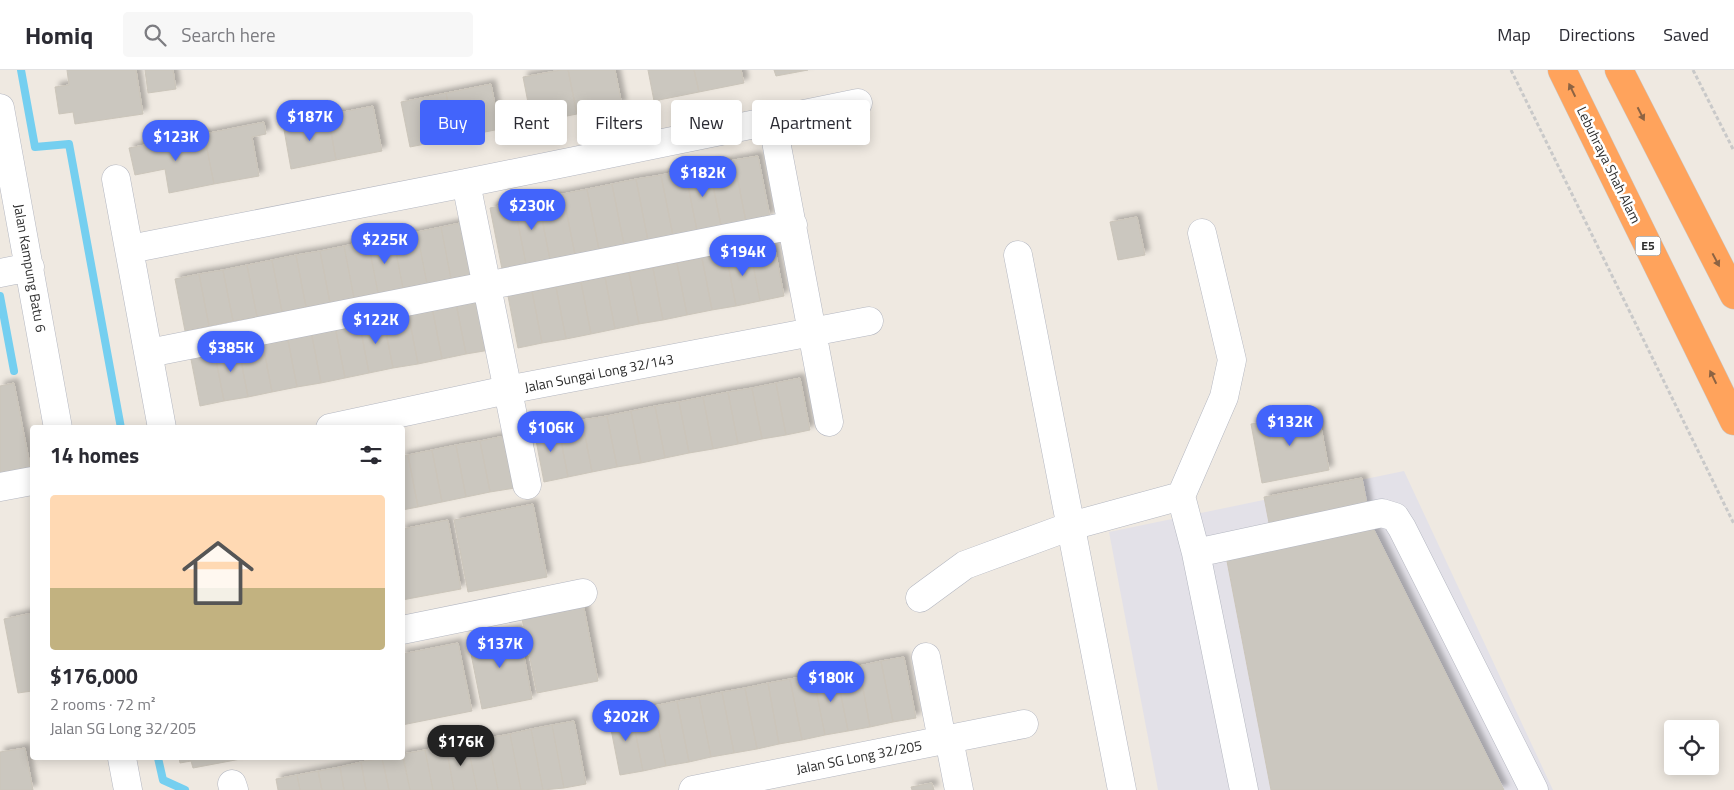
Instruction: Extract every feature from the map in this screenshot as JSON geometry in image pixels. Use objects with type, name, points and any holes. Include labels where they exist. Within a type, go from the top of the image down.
[{"type":"highway","name":"Lebuhraya Shah Alam","points":[[1562,70],[1734,421]]},
{"type":"highway","points":[[1619,70],[1734,295]]},
{"type":"street","name":"Jalan Kampung Batu 6","points":[[0,108],[14,270],[57,425]]},
{"type":"street","points":[[130,249],[752,124]]},
{"type":"street","points":[[777,145],[829,422]]},
{"type":"street","points":[[116,179],[161,425]]},
{"type":"street","points":[[466,183],[526,485]]},
{"type":"street","points":[[149,353],[793,225]]},
{"type":"street","points":[[1202,233],[1232,360],[1224,397],[1182,496],[1196,553],[1244,790]]},
{"type":"street","points":[[1018,255],[1122,790]]},
{"type":"street","name":"Jalan Sungai Long 32/143","points":[[344,425],[507,390],[870,321]]},
{"type":"street","points":[[0,487],[30,481]]},
{"type":"street","points":[[920,598],[965,565],[1071,526],[1182,496]]},
{"type":"street","points":[[1196,553],[1382,513],[1395,517],[1534,790]]},
{"type":"street","points":[[405,629],[583,593]]},
{"type":"street","points":[[926,658],[959,790]]},
{"type":"street","name":"Jalan SG Long 32/205","points":[[693,790],[1024,724]]},
{"type":"street","points":[[122,760],[128,790]]},
{"type":"path","points":[[1511,70],[1734,524]]},
{"type":"path","points":[[1693,70],[1734,151]]},
{"type":"shaded area","points":[[1404,471],[1553,790],[1158,790],[1109,532]]},
{"type":"building","points":[[67,70],[136,70],[143,114],[75,124],[73,112],[59,114],[55,87],[69,85]]},
{"type":"building","points":[[145,70],[173,70],[176,89],[148,93]]},
{"type":"building","points":[[568,70],[577,114],[567,116],[567,100],[528,100],[523,77]]},
{"type":"building","points":[[568,70],[615,70],[621,100],[577,100],[577,114]]},
{"type":"building","points":[[648,70],[694,70],[699,92],[654,100]]},
{"type":"building","points":[[694,70],[741,70],[744,83],[699,92]]},
{"type":"building","points":[[774,70],[808,70],[776,76]]},
{"type":"building","points":[[491,84],[495,104],[495,130],[485,132],[485,100],[447,100],[446,93]]},
{"type":"building","points":[[446,93],[447,100],[420,100],[420,145],[410,147],[401,102]]},
{"type":"building","points":[[373,106],[382,151],[336,160],[328,115]]},
{"type":"building","points":[[328,115],[336,160],[291,169],[283,124]]},
{"type":"building","points":[[264,122],[266,134],[252,137],[259,176],[214,184],[204,134]]},
{"type":"building","points":[[204,134],[214,184],[169,193],[165,169],[135,175],[129,148]]},
{"type":"building","points":[[758,156],[770,217],[746,222],[734,160]]},
{"type":"building","points":[[734,160],[746,222],[721,226],[709,165]]},
{"type":"building","points":[[709,165],[721,226],[697,231],[685,170]]},
{"type":"building","points":[[685,170],[697,231],[673,236],[661,175]]},
{"type":"building","points":[[661,175],[673,236],[648,241],[636,179]]},
{"type":"building","points":[[636,179],[648,241],[624,245],[612,184]]},
{"type":"building","points":[[612,184],[624,245],[599,250],[587,189]]},
{"type":"building","points":[[587,189],[599,250],[575,255],[563,194]]},
{"type":"building","points":[[563,194],[575,255],[550,260],[538,198]]},
{"type":"building","points":[[538,198],[550,260],[526,264],[514,203]]},
{"type":"building","points":[[514,203],[526,264],[502,269],[490,208]]},
{"type":"building","points":[[1137,217],[1145,255],[1118,260],[1110,222]]},
{"type":"building","points":[[465,222],[475,274],[451,279],[441,227]]},
{"type":"building","points":[[441,227],[451,279],[427,284],[417,232]]},
{"type":"building","points":[[417,232],[427,284],[403,288],[393,237]]},
{"type":"building","points":[[393,237],[403,288],[378,293],[368,241]]},
{"type":"building","points":[[368,241],[378,293],[354,298],[344,246]]},
{"type":"building","points":[[774,244],[784,296],[760,301],[750,249]]},
{"type":"building","points":[[344,246],[354,298],[330,303],[320,251]]},
{"type":"building","points":[[750,249],[760,301],[736,306],[726,254]]},
{"type":"building","points":[[320,251],[330,303],[306,307],[296,255]]},
{"type":"building","points":[[726,254],[736,306],[712,310],[702,258]]},
{"type":"building","points":[[296,255],[306,307],[282,312],[272,260]]},
{"type":"building","points":[[702,258],[712,310],[687,315],[677,263]]},
{"type":"building","points":[[272,260],[282,312],[257,317],[247,265]]},
{"type":"building","points":[[677,263],[687,315],[663,320],[653,268]]},
{"type":"building","points":[[247,265],[257,317],[233,321],[223,270]]},
{"type":"building","points":[[653,268],[663,320],[639,324],[629,273]]},
{"type":"building","points":[[223,270],[233,321],[209,326],[199,274]]},
{"type":"building","points":[[629,273],[639,324],[615,329],[605,277]]},
{"type":"building","points":[[199,274],[209,326],[185,331],[175,279]]},
{"type":"building","points":[[605,277],[615,329],[591,334],[581,282]]},
{"type":"building","points":[[581,282],[591,334],[566,339],[556,287]]},
{"type":"building","points":[[556,287],[566,339],[542,343],[532,291]]},
{"type":"building","points":[[532,291],[542,343],[518,348],[508,296]]},
{"type":"building","points":[[480,298],[490,350],[466,354],[456,303]]},
{"type":"building","points":[[456,303],[466,354],[442,359],[432,307]]},
{"type":"building","points":[[432,307],[442,359],[418,364],[408,312]]},
{"type":"building","points":[[408,312],[418,364],[393,368],[383,317]]},
{"type":"building","points":[[383,317],[393,368],[369,373],[359,321]]},
{"type":"building","points":[[359,321],[369,373],[345,378],[335,326]]},
{"type":"building","points":[[335,326],[345,378],[321,383],[311,331]]},
{"type":"building","points":[[311,331],[321,383],[297,387],[287,335]]},
{"type":"building","points":[[287,335],[297,387],[272,392],[262,340]]},
{"type":"building","points":[[262,340],[272,392],[248,397],[238,345]]},
{"type":"building","points":[[238,345],[248,397],[224,401],[214,350]]},
{"type":"building","points":[[214,350],[224,401],[200,406],[190,354]]},
{"type":"building","points":[[800,378],[810,430],[786,435],[776,383]]},
{"type":"building","points":[[14,383],[30,470],[0,476],[0,386]]},
{"type":"building","points":[[776,383],[786,435],[762,439],[752,388]]},
{"type":"building","points":[[752,388],[762,439],[738,444],[728,392]]},
{"type":"building","points":[[728,392],[738,444],[713,449],[703,397]]},
{"type":"building","points":[[703,397],[713,449],[689,453],[679,402]]},
{"type":"building","points":[[679,402],[689,453],[665,458],[655,406]]},
{"type":"building","points":[[655,406],[665,458],[641,463],[631,411]]},
{"type":"building","points":[[631,411],[641,463],[617,467],[607,416]]},
{"type":"building","points":[[1318,411],[1329,470],[1262,483],[1251,424]]},
{"type":"building","points":[[607,416],[617,467],[592,472],[582,420]]},
{"type":"building","points":[[582,420],[592,472],[568,477],[558,425]]},
{"type":"building","points":[[558,425],[568,477],[544,482],[534,430]]},
{"type":"building","points":[[504,436],[515,488],[490,492],[480,441]]},
{"type":"building","points":[[480,441],[490,492],[466,497],[456,445]]},
{"type":"building","points":[[456,445],[466,497],[442,502],[432,450]]},
{"type":"building","points":[[432,450],[442,502],[418,507],[408,455]]},
{"type":"building","points":[[408,455],[418,507],[405,509],[405,456]]},
{"type":"building","points":[[1362,478],[1368,509],[1270,528],[1264,497]]},
{"type":"building","points":[[533,504],[547,577],[468,592],[454,520]]},
{"type":"building","points":[[448,520],[461,589],[405,599],[405,528]]},
{"type":"building","points":[[1373,528],[1504,790],[1271,790],[1226,556]]},
{"type":"building","points":[[583,603],[598,681],[537,693],[521,614]]},
{"type":"building","points":[[30,613],[30,691],[18,693],[4,619]]},
{"type":"building","points":[[519,629],[532,699],[482,709],[468,639]]},
{"type":"building","points":[[458,643],[472,711],[405,724],[405,653]]},
{"type":"building","points":[[904,657],[916,718],[893,722],[881,661]]},
{"type":"building","points":[[881,661],[893,722],[870,727],[859,666]]},
{"type":"building","points":[[859,666],[870,727],[848,731],[836,670]]},
{"type":"building","points":[[836,670],[848,731],[825,735],[813,675]]},
{"type":"building","points":[[813,675],[825,735],[802,740],[790,679]]},
{"type":"building","points":[[790,679],[802,740],[779,744],[768,683]]},
{"type":"building","points":[[768,683],[779,744],[757,749],[745,688]]},
{"type":"building","points":[[745,688],[757,749],[734,753],[722,692]]},
{"type":"building","points":[[722,692],[734,753],[711,757],[699,697]]},
{"type":"building","points":[[699,697],[711,757],[689,762],[677,701]]},
{"type":"building","points":[[677,701],[689,762],[666,766],[654,706]]},
{"type":"building","points":[[654,706],[666,766],[643,771],[631,710]]},
{"type":"building","points":[[631,710],[643,771],[620,775],[608,714]]},
{"type":"building","points":[[574,721],[586,784],[564,788],[552,725]]},
{"type":"building","points":[[552,725],[564,788],[543,790],[531,729]]},
{"type":"building","points":[[531,729],[543,790],[521,790],[510,734]]},
{"type":"building","points":[[510,734],[521,790],[498,790],[488,738]]},
{"type":"building","points":[[488,738],[498,790],[477,790],[467,742]]},
{"type":"building","points":[[467,742],[477,790],[454,790],[446,746]]},
{"type":"building","points":[[446,746],[454,790],[433,790],[425,750]]},
{"type":"building","points":[[25,748],[33,790],[0,790],[0,752]]},
{"type":"building","points":[[425,750],[433,790],[410,790],[404,760],[405,754]]},
{"type":"building","points":[[179,760],[235,760],[193,768],[191,761],[180,763]]},
{"type":"building","points":[[382,760],[403,760],[410,790],[389,790]]},
{"type":"building","points":[[382,760],[389,790],[366,790],[361,762]]},
{"type":"building","points":[[361,762],[366,790],[344,790],[340,767]]},
{"type":"building","points":[[340,767],[344,790],[322,790],[318,771]]},
{"type":"building","points":[[318,771],[322,790],[300,790],[297,775]]},
{"type":"building","points":[[297,775],[300,790],[278,790],[276,779]]},
{"type":"building","points":[[932,783],[934,790],[912,790],[911,787]]},
{"type":"waterway","points":[[21,70],[35,147],[69,144],[120,425]]},
{"type":"waterway","points":[[0,296],[14,371]]},
{"type":"waterway","points":[[158,760],[163,780],[185,790]]}]
